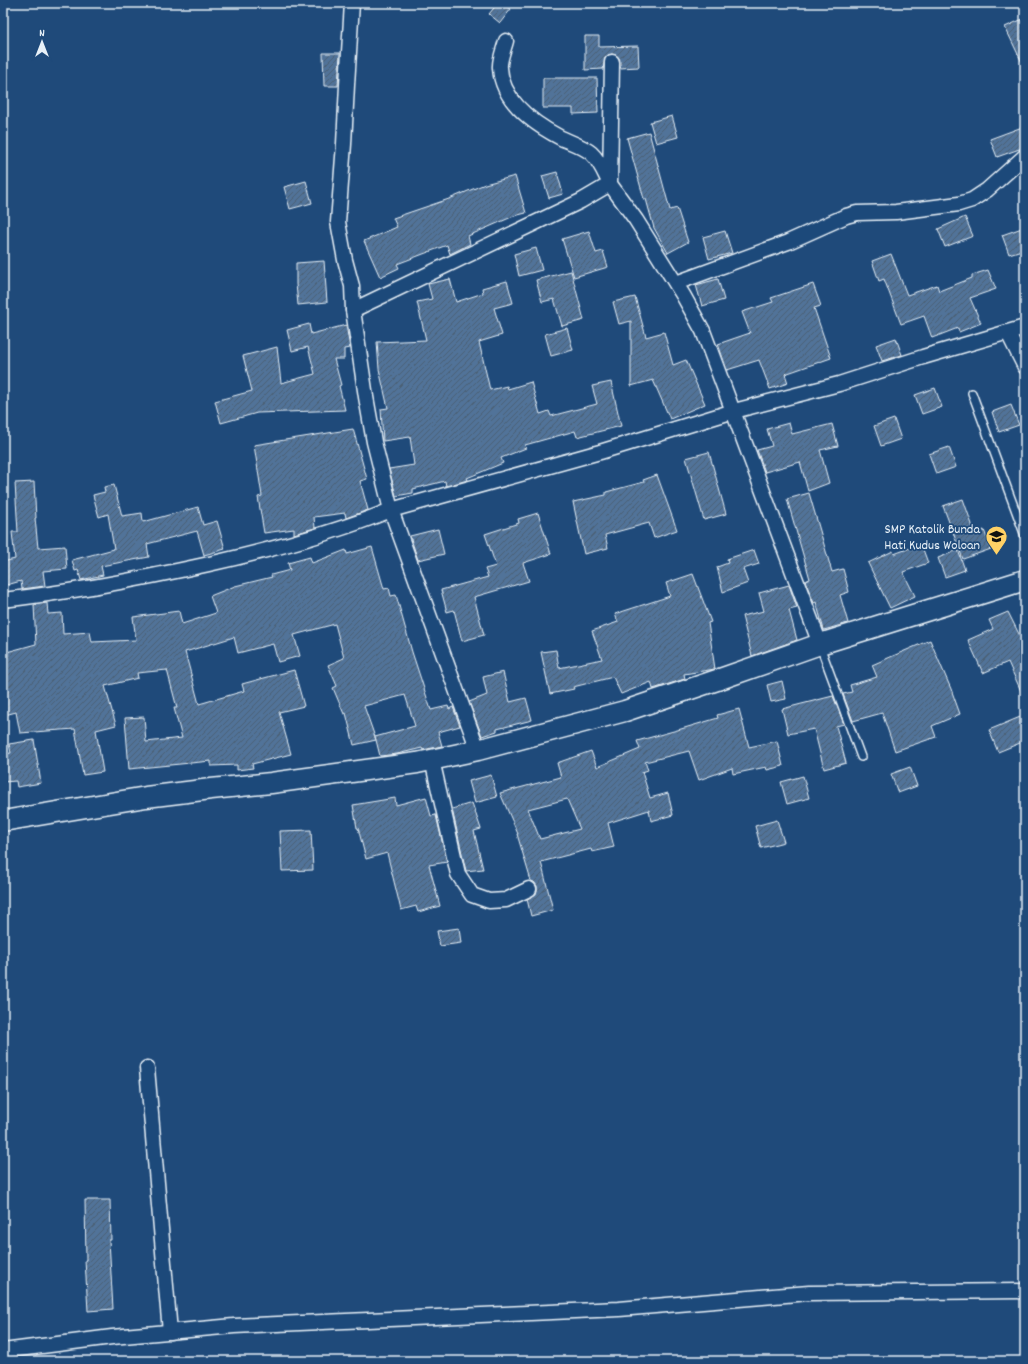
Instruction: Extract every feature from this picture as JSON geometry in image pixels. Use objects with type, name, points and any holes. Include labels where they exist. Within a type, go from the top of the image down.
[{"type":"main road","points":[[3,821],[146,796],[327,776],[432,760],[478,750],[625,710],[820,644],[1025,580]]},
{"type":"street","points":[[352,3],[338,222],[345,260],[352,286],[353,310],[374,442],[391,510],[478,750]]},
{"type":"street","points":[[506,41],[500,66],[502,79],[507,93],[532,121],[560,138],[591,152],[600,164],[610,184],[636,220],[676,283],[703,331],[820,644]]},
{"type":"street","points":[[610,184],[612,62]]},
{"type":"street","points":[[676,283],[788,242],[846,216],[857,213],[896,212],[959,204],[972,200],[987,190],[1025,156]]},
{"type":"street","points":[[353,310],[581,201],[610,184]]},
{"type":"street","points":[[3,600],[49,594],[169,573],[314,538],[359,523],[391,510],[600,452],[734,411],[840,384],[923,357],[1025,327]]},
{"type":"street","points":[[1008,333],[1025,367]]},
{"type":"street","points":[[432,760],[458,874],[472,895],[489,901],[506,900],[529,889]]},
{"type":"street","points":[[147,1068],[170,1332]]},
{"type":"street","points":[[3,1351],[112,1337],[234,1326],[619,1309],[809,1293],[1025,1291]]},
{"type":"lane","points":[[972,392],[1025,536]]},
{"type":"lane","points":[[820,644],[861,757]]},
{"type":"building","points":[[498,3],[503,3],[511,9],[500,23],[489,14]]},
{"type":"building","points":[[1025,18],[1025,69],[1005,27]]},
{"type":"building","points":[[585,36],[599,36],[599,47],[638,46],[639,67],[620,68],[619,58],[612,54],[605,58],[603,69],[585,70]]},
{"type":"building","points":[[323,53],[340,53],[338,86],[324,86]]},
{"type":"building","points":[[543,78],[597,78],[598,113],[573,114],[573,108],[543,108]]},
{"type":"building","points":[[672,116],[678,137],[656,143],[650,122]]},
{"type":"building","points":[[1025,126],[1025,147],[997,157],[990,139]]},
{"type":"building","points":[[649,132],[670,210],[677,208],[688,242],[668,253],[654,228],[646,199],[644,199],[627,138]]},
{"type":"building","points":[[557,172],[563,194],[549,198],[542,176]]},
{"type":"building","points":[[515,176],[526,213],[514,216],[468,236],[470,244],[450,254],[447,245],[397,264],[399,268],[380,277],[364,241],[397,227],[393,218],[449,199],[485,184]]},
{"type":"building","points":[[306,181],[312,203],[290,209],[284,187]]},
{"type":"building","points":[[965,217],[973,236],[945,247],[938,229]]},
{"type":"building","points":[[1022,228],[1025,236],[1025,249],[1009,254],[1002,235]]},
{"type":"building","points":[[589,231],[596,253],[603,251],[608,267],[574,277],[562,239]]},
{"type":"building","points":[[725,231],[732,253],[709,259],[703,237]]},
{"type":"building","points":[[536,248],[542,270],[519,276],[514,254]]},
{"type":"building","points":[[891,254],[907,295],[937,285],[939,291],[972,278],[972,275],[988,270],[996,289],[970,298],[981,323],[959,332],[958,328],[932,338],[924,316],[901,324],[884,279],[879,281],[872,261]]},
{"type":"building","points":[[324,261],[327,302],[298,305],[296,263]]},
{"type":"building","points":[[571,271],[584,320],[562,326],[554,299],[542,302],[536,280]]},
{"type":"building","points":[[450,279],[456,302],[483,293],[482,288],[507,281],[513,303],[494,308],[502,335],[479,342],[490,390],[507,386],[508,389],[531,382],[540,414],[549,411],[551,416],[597,404],[592,386],[611,382],[621,426],[577,437],[575,431],[525,445],[526,448],[501,458],[503,463],[467,478],[468,480],[446,486],[445,481],[413,489],[413,493],[396,496],[389,469],[414,465],[410,437],[383,441],[381,409],[388,408],[379,369],[377,342],[426,340],[417,302],[432,299],[428,284]]},
{"type":"building","points":[[718,279],[724,300],[702,306],[696,285]]},
{"type":"building","points":[[813,284],[821,306],[814,308],[831,358],[785,374],[788,383],[770,389],[759,360],[727,370],[718,344],[750,333],[742,312],[773,302],[771,298]]},
{"type":"building","points":[[635,297],[646,337],[664,332],[673,365],[686,360],[705,404],[670,419],[653,380],[631,386],[631,321],[619,324],[613,302]]},
{"type":"building","points":[[309,324],[311,334],[346,325],[350,348],[344,349],[344,359],[334,359],[341,385],[339,386],[345,410],[257,413],[221,423],[215,401],[252,391],[243,356],[277,347],[281,383],[315,374],[308,347],[292,351],[287,330]]},
{"type":"building","points":[[567,328],[573,350],[551,356],[545,334]]},
{"type":"building","points":[[896,338],[902,355],[882,361],[876,345]]},
{"type":"building","points":[[935,388],[942,407],[922,414],[915,395]]},
{"type":"building","points":[[1011,405],[1019,425],[999,432],[992,412]]},
{"type":"building","points":[[894,419],[901,439],[881,446],[874,426]]},
{"type":"building","points":[[789,423],[792,434],[832,424],[838,446],[820,450],[829,483],[808,491],[800,462],[765,472],[757,450],[772,446],[767,429]]},
{"type":"building","points":[[353,429],[367,479],[360,481],[368,510],[346,518],[345,513],[314,517],[315,528],[294,534],[294,529],[264,533],[258,497],[262,496],[254,445]]},
{"type":"building","points":[[949,447],[956,467],[936,474],[929,454]]},
{"type":"building","points":[[709,452],[726,514],[704,520],[686,458]]},
{"type":"building","points":[[657,475],[677,530],[654,538],[649,523],[605,535],[608,548],[584,554],[573,502],[606,495],[606,492],[644,482],[643,480]]},
{"type":"building","points":[[34,482],[38,548],[65,546],[67,569],[43,571],[45,586],[22,589],[21,581],[3,586],[3,562],[15,559],[12,532],[18,532],[15,483]]},
{"type":"building","points":[[114,485],[122,516],[142,513],[143,522],[198,507],[203,525],[217,521],[225,549],[204,555],[197,531],[147,544],[149,557],[101,566],[103,575],[81,580],[78,570],[75,571],[72,560],[114,549],[108,514],[99,517],[93,495],[105,492],[104,487]]},
{"type":"building","points":[[809,493],[832,572],[843,569],[849,592],[840,595],[848,623],[824,630],[816,602],[814,603],[805,581],[810,579],[787,499]]},
{"type":"building","points":[[963,499],[975,533],[984,530],[991,549],[963,559],[943,506]]},
{"type":"building","points":[[538,513],[551,554],[523,563],[529,581],[474,597],[484,635],[462,641],[454,610],[447,612],[441,590],[488,577],[485,569],[496,566],[485,534],[519,523],[518,519]]},
{"type":"building","points":[[438,529],[444,554],[418,560],[410,536]]},
{"type":"building","points":[[921,544],[928,563],[903,572],[915,596],[890,608],[868,563],[893,551],[894,554]]},
{"type":"building","points":[[372,547],[384,589],[389,588],[391,596],[396,595],[412,652],[431,710],[448,706],[449,709],[453,707],[460,726],[438,732],[442,746],[423,750],[422,748],[397,754],[380,756],[376,740],[354,745],[346,713],[344,714],[333,688],[337,686],[328,665],[344,658],[335,624],[294,635],[300,656],[278,662],[273,644],[238,653],[234,637],[185,652],[199,704],[244,691],[242,684],[294,670],[304,706],[279,712],[291,754],[252,764],[253,768],[237,770],[237,765],[211,766],[211,761],[129,769],[125,718],[144,717],[146,742],[182,738],[174,708],[177,708],[167,670],[137,673],[138,678],[105,686],[116,725],[96,730],[103,772],[83,775],[75,729],[20,733],[16,712],[5,715],[3,707],[3,653],[36,644],[34,605],[47,603],[48,614],[62,613],[63,634],[90,632],[92,642],[136,640],[133,617],[179,611],[182,624],[216,613],[210,596],[235,586],[272,577],[271,575],[290,570],[288,563],[310,557],[312,563],[346,550],[347,554]],"holes":[[[405,695],[415,726],[375,737],[376,740],[364,706]]]},
{"type":"building","points":[[754,550],[759,564],[743,569],[748,583],[723,592],[717,567],[728,563],[727,559]]},
{"type":"building","points":[[958,550],[965,570],[945,577],[938,558]]},
{"type":"building","points":[[693,574],[711,622],[708,623],[715,669],[684,674],[685,679],[653,689],[651,682],[621,694],[613,677],[573,687],[574,689],[550,694],[541,652],[556,650],[559,668],[602,659],[592,631],[618,622],[615,614],[670,596],[666,583]]},
{"type":"building","points":[[789,585],[797,608],[789,610],[797,640],[752,656],[742,616],[764,611],[759,593]]},
{"type":"building","points":[[1008,612],[1020,636],[1025,635],[1025,700],[1008,662],[983,673],[968,640],[993,629],[989,620]]},
{"type":"building","points":[[930,640],[960,714],[932,726],[936,737],[895,751],[882,713],[853,721],[843,694],[852,692],[850,685],[877,677],[872,665]]},
{"type":"building","points":[[503,672],[510,702],[526,698],[532,720],[497,729],[497,731],[482,736],[469,702],[487,695],[483,677]]},
{"type":"building","points":[[782,681],[786,699],[771,702],[767,685]]},
{"type":"building","points":[[833,696],[844,724],[836,726],[846,763],[824,769],[814,729],[788,734],[782,709]]},
{"type":"building","points":[[739,709],[749,747],[777,741],[783,766],[767,770],[766,767],[733,774],[732,768],[699,780],[689,751],[645,762],[648,770],[642,772],[650,798],[668,793],[673,815],[651,821],[649,810],[608,823],[614,847],[592,852],[591,849],[541,862],[553,910],[531,916],[527,899],[536,894],[537,886],[531,881],[518,834],[500,793],[561,777],[557,763],[591,751],[597,767],[640,749],[637,741],[718,718],[717,715]],"holes":[[[567,799],[580,829],[540,839],[528,809]]]},
{"type":"building","points":[[1025,715],[1025,741],[998,752],[989,730]]},
{"type":"building","points":[[34,740],[41,783],[17,787],[16,781],[3,782],[3,754],[11,753],[9,744]]},
{"type":"building","points":[[910,767],[917,786],[898,793],[891,774]]},
{"type":"building","points":[[491,775],[497,797],[475,803],[469,781]]},
{"type":"building","points":[[803,776],[809,798],[787,804],[781,782]]},
{"type":"building","points":[[426,797],[431,816],[436,815],[447,862],[429,865],[440,906],[418,912],[416,906],[401,910],[387,853],[366,859],[357,828],[353,805],[395,798],[396,805]]},
{"type":"building","points":[[472,803],[481,829],[474,831],[483,869],[466,871],[452,809]]},
{"type":"building","points":[[777,820],[784,842],[761,848],[755,826]]},
{"type":"building","points":[[311,830],[313,870],[282,871],[280,831]]},
{"type":"building","points":[[459,928],[461,943],[440,946],[437,931]]},
{"type":"building","points":[[85,1200],[110,1200],[111,1240],[109,1240],[113,1309],[88,1311],[85,1260]]},
{"type":"place","name":"SMP Katolik Bunda Hati Kudus Woloan","points":[[996,556]]}]
